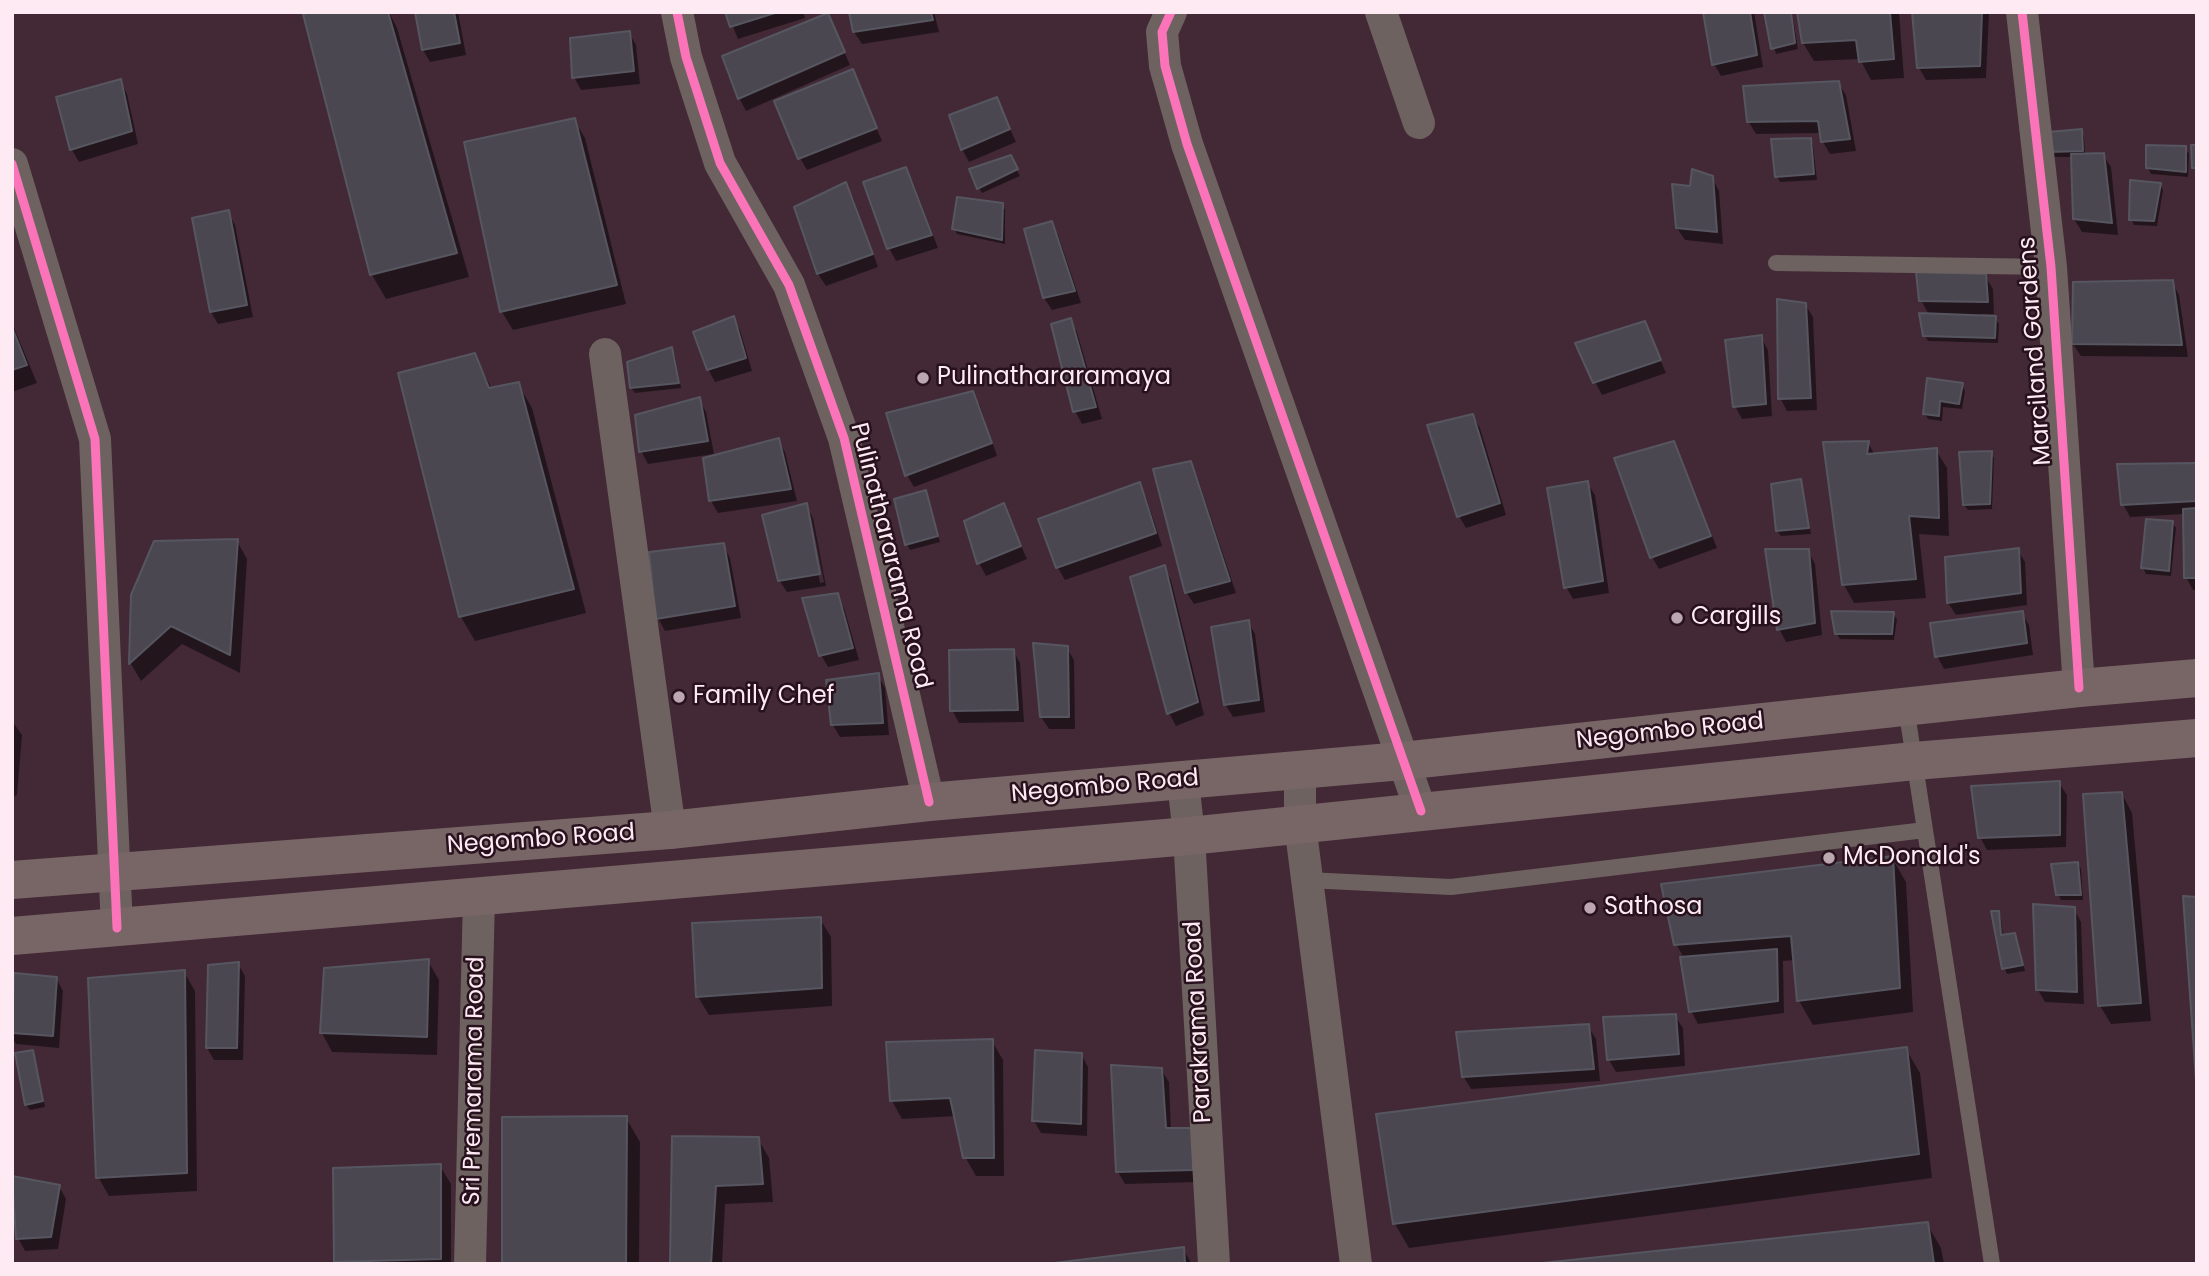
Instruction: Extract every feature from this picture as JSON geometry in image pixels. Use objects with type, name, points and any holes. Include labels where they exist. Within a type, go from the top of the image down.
[{"type":"highway","name":"Negombo Road","points":[[12,880],[670,830],[929,802],[1402,761],[2079,688],[2197,678]]},
{"type":"highway","name":"Negombo Road","points":[[12,936],[1189,836],[1914,761],[2197,738]]},
{"type":"street","name":"Pulinathararama Road","points":[[677,12],[686,57],[720,163],[789,285],[844,438],[929,802]]},
{"type":"street","points":[[1171,12],[1162,32],[1165,66],[1187,144],[1421,811]]},
{"type":"street","points":[[1381,12],[1419,123]]},
{"type":"street","name":"Marciland Gardens","points":[[2022,12],[2051,267],[2079,688]]},
{"type":"street","points":[[12,164],[95,439],[117,928]]},
{"type":"street","points":[[605,354],[670,830]]},
{"type":"street","points":[[1300,770],[1300,824],[1356,1264]]},
{"type":"street","name":"Parakrama Road","points":[[1183,781],[1189,836],[1214,1264]]},
{"type":"street","name":"Sri Premarama Road","points":[[470,1264],[479,897]]},
{"type":"lane","points":[[1776,263],[2051,267]]},
{"type":"lane","points":[[1906,707],[1992,1264]]},
{"type":"lane","points":[[1307,880],[1451,887],[1925,830]]},
{"type":"building","points":[[388,12],[457,253],[370,275],[303,14]]},
{"type":"building","points":[[415,12],[454,12],[460,43],[422,50]]},
{"type":"building","points":[[725,12],[778,12],[730,27]]},
{"type":"building","points":[[849,12],[931,12],[933,20],[853,32]]},
{"type":"building","points":[[1703,12],[1750,12],[1757,55],[1712,65]]},
{"type":"building","points":[[1764,12],[1791,12],[1795,43],[1771,49]]},
{"type":"building","points":[[1797,12],[1890,12],[1894,59],[1859,62],[1856,40],[1802,43]]},
{"type":"building","points":[[1912,12],[1982,12],[1980,66],[1917,68]]},
{"type":"building","points":[[828,13],[845,52],[738,99],[722,56]]},
{"type":"building","points":[[630,31],[634,71],[572,78],[570,38]]},
{"type":"building","points":[[853,69],[877,128],[798,159],[774,101]]},
{"type":"building","points":[[121,79],[132,131],[70,150],[56,97]]},
{"type":"building","points":[[1839,81],[1850,139],[1821,142],[1818,121],[1747,122],[1743,86]]},
{"type":"building","points":[[997,97],[1010,129],[961,150],[949,115]]},
{"type":"building","points":[[575,118],[617,285],[500,312],[464,142]]},
{"type":"building","points":[[2082,129],[2083,151],[2049,152],[2048,132]]},
{"type":"building","points":[[1811,138],[1814,174],[1775,177],[1771,139]]},
{"type":"building","points":[[2146,145],[2186,146],[2186,172],[2146,168]]},
{"type":"building","points":[[2191,145],[2197,145],[2197,168],[2192,168]]},
{"type":"building","points":[[2104,153],[2112,223],[2073,219],[2071,154]]},
{"type":"building","points":[[1011,155],[1018,169],[977,189],[969,169]]},
{"type":"building","points":[[906,167],[932,235],[887,249],[863,182]]},
{"type":"building","points":[[1692,169],[1713,176],[1717,232],[1676,228],[1672,184],[1690,186]]},
{"type":"building","points":[[2130,180],[2161,183],[2154,221],[2129,220]]},
{"type":"building","points":[[846,182],[873,254],[817,274],[794,207]]},
{"type":"building","points":[[957,197],[1003,203],[1002,240],[952,229]]},
{"type":"building","points":[[229,210],[247,305],[210,312],[192,218]]},
{"type":"building","points":[[1052,221],[1075,291],[1043,298],[1024,229]]},
{"type":"building","points":[[1916,272],[1986,274],[1988,302],[1919,301]]},
{"type":"building","points":[[2173,280],[2182,345],[2072,344],[2073,282]]},
{"type":"building","points":[[1777,299],[1806,303],[1811,398],[1778,399]]},
{"type":"building","points":[[1919,313],[1996,316],[1995,338],[1923,336]]},
{"type":"building","points":[[734,316],[746,358],[707,370],[693,332]]},
{"type":"building","points":[[1071,318],[1096,407],[1073,412],[1051,324]]},
{"type":"building","points":[[1645,321],[1661,360],[1593,383],[1575,343]]},
{"type":"building","points":[[12,327],[27,365],[12,370]]},
{"type":"building","points":[[1762,335],[1766,404],[1733,407],[1725,340]]},
{"type":"building","points":[[672,347],[679,383],[630,388],[627,362]]},
{"type":"building","points":[[475,353],[489,388],[519,382],[574,589],[459,617],[398,373]]},
{"type":"building","points":[[1927,378],[1963,383],[1959,404],[1940,401],[1939,416],[1923,414]]},
{"type":"building","points":[[973,391],[992,443],[905,476],[886,413]]},
{"type":"building","points":[[700,397],[708,441],[639,452],[635,415]]},
{"type":"building","points":[[1473,414],[1500,503],[1457,517],[1427,425]]},
{"type":"building","points":[[779,438],[791,489],[709,501],[703,458]]},
{"type":"building","points":[[1674,441],[1711,536],[1650,558],[1614,458]]},
{"type":"building","points":[[1869,441],[1867,454],[1937,448],[1939,518],[1909,516],[1916,579],[1842,585],[1823,442]]},
{"type":"building","points":[[1992,451],[1990,504],[1963,505],[1959,452]]},
{"type":"building","points":[[1191,461],[1230,581],[1185,593],[1153,469]]},
{"type":"building","points":[[2197,463],[2197,501],[2121,505],[2117,464]]},
{"type":"building","points":[[1801,479],[1809,528],[1776,531],[1771,484]]},
{"type":"building","points":[[1588,481],[1603,581],[1564,588],[1547,488]]},
{"type":"building","points":[[1140,482],[1156,533],[1056,568],[1038,519]]},
{"type":"building","points":[[926,490],[938,536],[905,545],[894,499]]},
{"type":"building","points":[[807,503],[820,574],[778,581],[762,515]]},
{"type":"building","points":[[1004,503],[1021,546],[977,564],[964,521]]},
{"type":"building","points":[[2197,508],[2197,578],[2184,578],[2183,509]]},
{"type":"building","points":[[2146,519],[2173,521],[2169,571],[2141,568]]},
{"type":"building","points":[[238,539],[230,655],[171,626],[129,664],[131,595],[154,541]]},
{"type":"building","points":[[724,543],[735,606],[656,619],[649,552]]},
{"type":"building","points":[[2019,548],[2021,593],[1947,603],[1945,557]]},
{"type":"building","points":[[1765,549],[1809,549],[1815,623],[1777,630]]},
{"type":"building","points":[[1165,565],[1198,702],[1167,714],[1130,577]]},
{"type":"building","points":[[838,593],[853,648],[819,656],[802,598]]},
{"type":"building","points":[[1831,611],[1894,612],[1892,634],[1835,634]]},
{"type":"building","points":[[2023,611],[2027,643],[1935,657],[1930,623]]},
{"type":"building","points":[[1249,620],[1259,700],[1224,705],[1211,627]]},
{"type":"building","points":[[1033,643],[1068,646],[1069,717],[1040,717]]},
{"type":"building","points":[[1014,649],[1018,710],[950,711],[949,650]]},
{"type":"building","points":[[879,673],[883,723],[831,725],[826,680]]},
{"type":"building","points":[[2060,781],[2060,835],[1978,838],[1971,786]]},
{"type":"building","points":[[2122,792],[2141,1003],[2098,1006],[2083,794]]},
{"type":"building","points":[[1893,856],[1900,988],[1797,1001],[1791,936],[1674,945],[1661,884]]},
{"type":"building","points":[[2078,862],[2081,895],[2056,895],[2051,864]]},
{"type":"building","points":[[2183,896],[2197,897],[2197,1080],[2196,1080]]},
{"type":"building","points":[[2033,904],[2075,907],[2077,992],[2036,990]]},
{"type":"building","points":[[1991,911],[1999,911],[2001,935],[2015,933],[2023,965],[2002,969]]},
{"type":"building","points":[[821,917],[822,988],[696,997],[692,923]]},
{"type":"building","points":[[1777,949],[1778,1001],[1689,1012],[1680,957]]},
{"type":"building","points":[[429,959],[427,1037],[320,1033],[324,968]]},
{"type":"building","points":[[239,962],[237,1048],[206,1048],[208,965]]},
{"type":"building","points":[[185,970],[187,1173],[96,1178],[88,978]]},
{"type":"building","points":[[14,973],[57,977],[53,1036],[12,1033]]},
{"type":"building","points":[[1676,1014],[1679,1054],[1607,1060],[1603,1017]]},
{"type":"building","points":[[1589,1024],[1594,1069],[1462,1077],[1456,1032]]},
{"type":"building","points":[[993,1039],[994,1158],[963,1158],[950,1098],[890,1101],[886,1042]]},
{"type":"building","points":[[1907,1047],[1919,1154],[1393,1224],[1376,1114]]},
{"type":"building","points":[[33,1050],[43,1101],[25,1105],[15,1053]]},
{"type":"building","points":[[1035,1050],[1082,1053],[1081,1124],[1032,1121]]},
{"type":"building","points":[[1111,1065],[1162,1068],[1166,1128],[1192,1128],[1193,1170],[1116,1172]]},
{"type":"building","points":[[627,1116],[626,1264],[502,1264],[502,1117]]},
{"type":"building","points":[[672,1136],[759,1137],[763,1184],[716,1186],[711,1264],[670,1264]]},
{"type":"building","points":[[441,1164],[441,1259],[334,1262],[333,1168]]},
{"type":"building","points":[[12,1176],[60,1185],[51,1237],[16,1239]]},
{"type":"building","points":[[1928,1222],[1934,1264],[1533,1264]]},
{"type":"building","points":[[1184,1247],[1185,1264],[1046,1264]]},
{"type":"cycle path","points":[[677,12],[686,57],[720,163],[789,285],[844,438],[929,802]]},
{"type":"cycle path","points":[[1171,12],[1162,32],[1165,66],[1187,144],[1421,811]]},
{"type":"cycle path","points":[[2022,12],[2051,267],[2079,688]]},
{"type":"cycle path","points":[[12,164],[95,439],[117,928]]},
{"type":"place","name":"Pulinathararamaya","points":[[923,378]]},
{"type":"place","name":"Cargills","points":[[1677,618]]},
{"type":"place","name":"Family Chef","points":[[679,697]]},
{"type":"place","name":"McDonald's","points":[[1829,858]]},
{"type":"place","name":"Sathosa","points":[[1590,908]]}]
